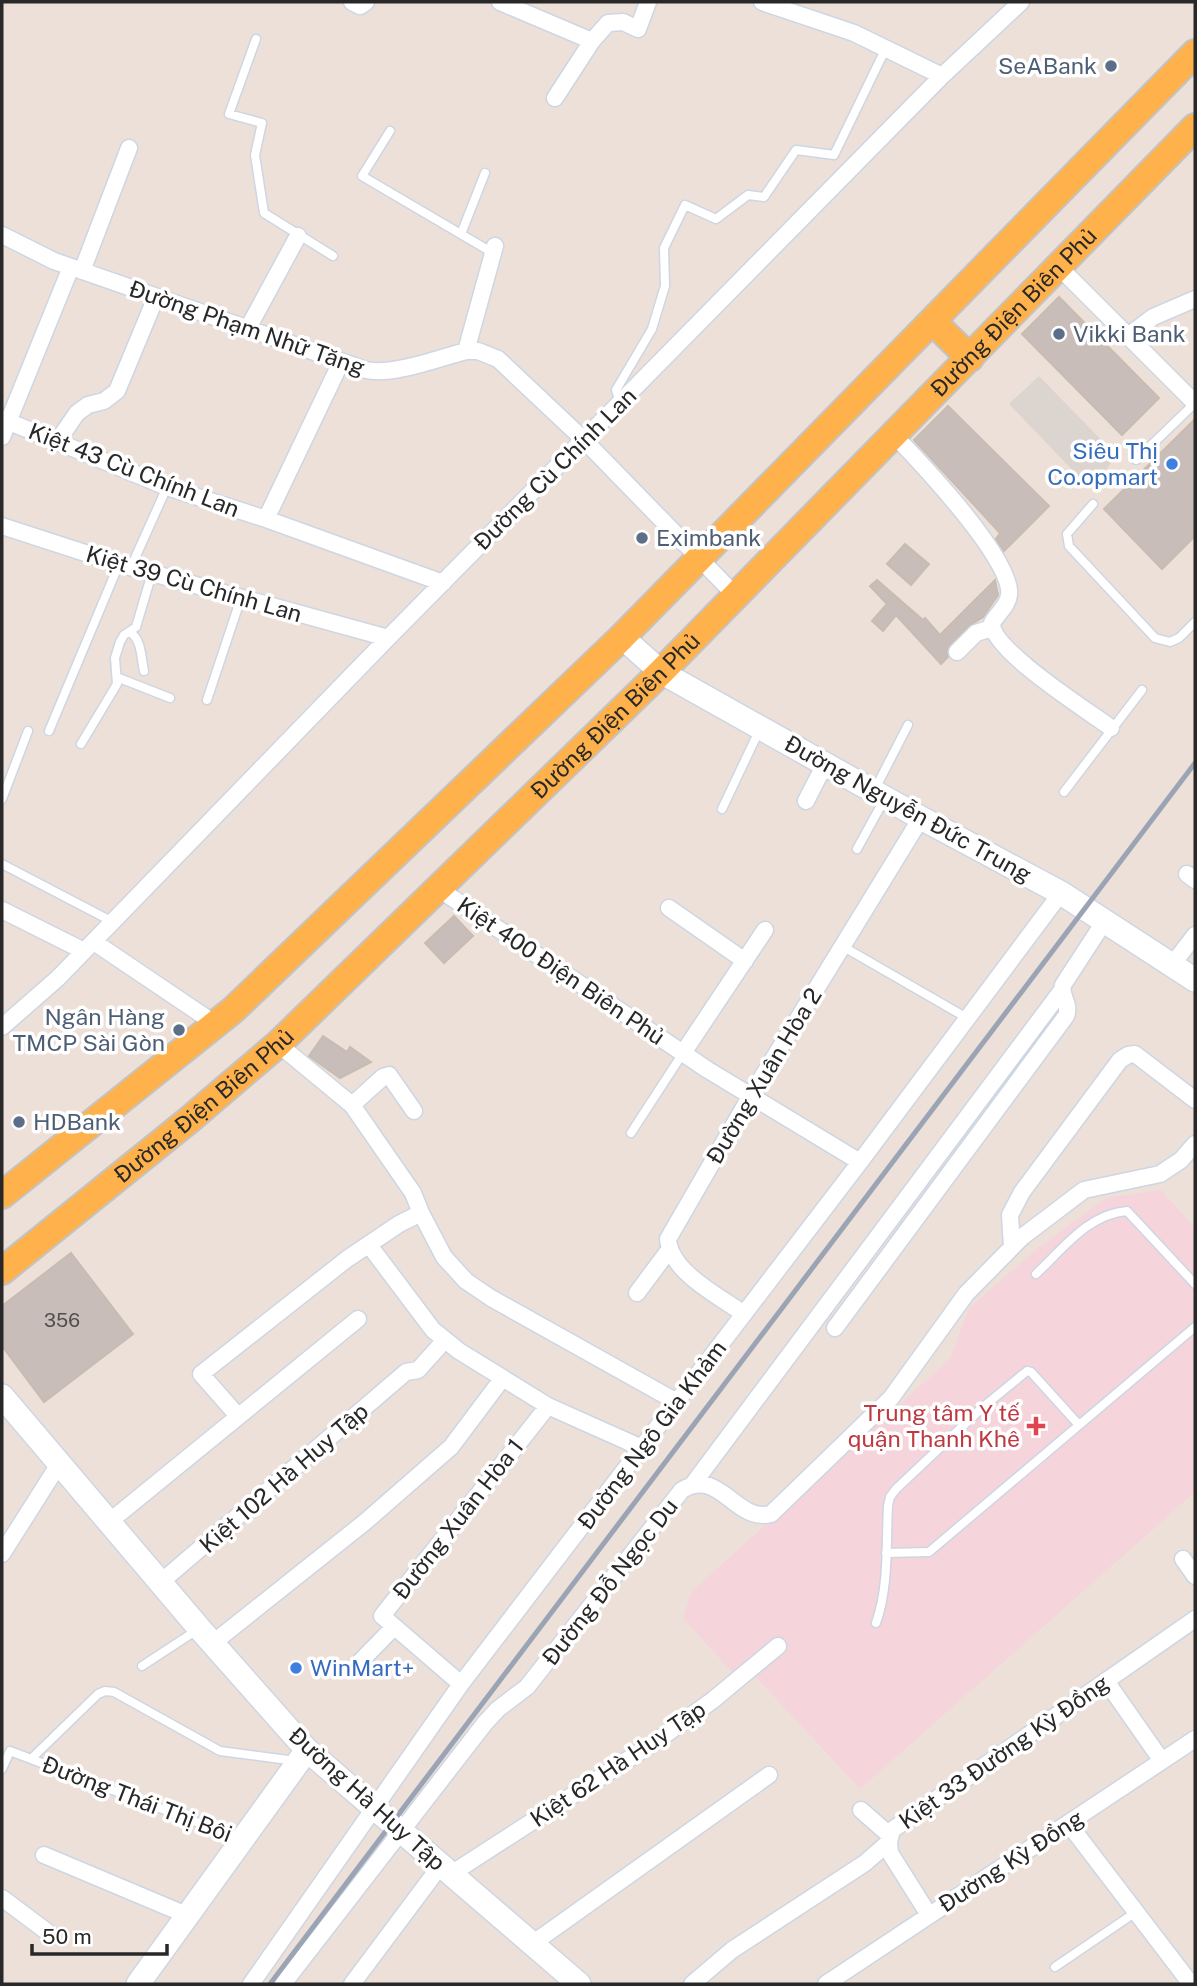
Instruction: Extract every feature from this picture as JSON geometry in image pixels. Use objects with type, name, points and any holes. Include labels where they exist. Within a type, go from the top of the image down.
[{"type":"main road","points":[[2,1195],[217,1025],[622,637],[1195,53]]},
{"type":"main road","name":"Đường Điện Biên Phủ","points":[[2,1270],[189,1120],[278,1044],[661,672],[1195,127]]},
{"type":"main road","points":[[933,322],[970,358]]},
{"type":"street","points":[[352,2],[360,6],[366,2]]},
{"type":"street","points":[[501,2],[592,41]]},
{"type":"street","points":[[555,98],[592,41],[608,23],[623,22],[638,29],[648,2]]},
{"type":"street","points":[[762,2],[854,33],[943,76]]},
{"type":"street","name":"Đường Cù Chính Lan","points":[[2,1027],[89,947],[388,638],[943,76],[1021,2]]},
{"type":"street","points":[[4,426],[77,269],[129,148]]},
{"type":"street","name":"Đường Phạm Nhữ Tăng","points":[[2,235],[77,269],[376,373],[466,351]]},
{"type":"street","points":[[247,330],[298,236]]},
{"type":"street","points":[[494,249],[466,351],[478,351],[498,359],[584,440],[736,596]]},
{"type":"street","points":[[1058,266],[1195,403]]},
{"type":"street","points":[[57,442],[77,413],[88,405],[104,401],[117,391],[156,297]]},
{"type":"street","points":[[1128,336],[1153,317],[1195,299]]},
{"type":"street","name":"Kiệt 43 Cù Chính Lan","points":[[266,519],[341,362]]},
{"type":"street","name":"Kiệt 43 Cù Chính Lan","points":[[4,426],[57,442],[167,487],[266,519],[443,583]]},
{"type":"street","points":[[894,435],[956,502],[997,562],[1008,585],[1009,596],[992,623],[1000,642],[1019,660],[1111,728]]},
{"type":"street","name":"Kiệt 39 Cù Chính Lan","points":[[2,526],[125,566],[388,638]]},
{"type":"street","points":[[957,652],[976,633],[992,628]]},
{"type":"street","name":"Đường Nguyễn Đức Trung","points":[[622,637],[661,672],[1061,893],[1195,980]]},
{"type":"street","points":[[806,801],[825,764]]},
{"type":"street","name":"Đường Xuân Hòa 2","points":[[637,1293],[668,1250],[668,1239],[750,1097],[921,818]]},
{"type":"street","name":"Kiệt 400 Điện Biên Phủ","points":[[439,889],[682,1053],[860,1162]]},
{"type":"street","name":"Đường Ngô Gia Khảm","points":[[251,1984],[461,1684],[860,1162],[1061,893]]},
{"type":"street","points":[[669,908],[745,961]]},
{"type":"street","points":[[2,910],[89,947],[217,1025]]},
{"type":"street","points":[[693,1484],[1062,990],[1066,979],[1104,922]]},
{"type":"street","name":"Kiệt 400 Điện Biên Phủ","points":[[682,1053],[765,930]]},
{"type":"street","points":[[1172,965],[1195,935]]},
{"type":"street","points":[[835,1328],[1066,1016],[1068,1006],[1062,990]]},
{"type":"street","points":[[278,1044],[352,1105],[413,1192],[444,1257],[466,1281],[491,1298],[677,1402]]},
{"type":"street","points":[[1012,1247],[1010,1215],[1022,1192],[1121,1060],[1128,1055],[1135,1055],[1195,1100]]},
{"type":"street","points":[[352,1105],[383,1077],[389,1075],[414,1111]]},
{"type":"street","name":"Đường Đỗ Ngọc Du","points":[[283,1984],[485,1723],[498,1709],[527,1687],[682,1490],[693,1484],[709,1485],[750,1513],[761,1517],[771,1514],[891,1398],[966,1294],[1022,1237],[1084,1190],[1160,1174],[1181,1160],[1195,1144]]},
{"type":"street","points":[[238,1416],[201,1374],[369,1245],[399,1224],[421,1213]]},
{"type":"street","points":[[369,1245],[433,1330],[445,1340],[548,1406],[642,1448]]},
{"type":"street","points":[[668,1250],[682,1270],[744,1314]]},
{"type":"street","points":[[109,1522],[358,1319]]},
{"type":"street","name":"Kiệt 102 Hà Huy Tập","points":[[161,1582],[406,1372],[418,1370],[445,1340]]},
{"type":"street","points":[[206,1636],[365,1522],[451,1447],[502,1379]]},
{"type":"street","name":"Đường Hà Huy Tập","points":[[2,1396],[161,1582],[303,1756],[400,1831],[579,1984]]},
{"type":"street","name":"Đường Xuân Hòa 1","points":[[461,1684],[382,1616],[548,1406]]},
{"type":"street","points":[[2,1554],[59,1464]]},
{"type":"street","points":[[1182,1559],[1195,1576]]},
{"type":"street","name":"Kiệt 33 Đường Kỳ Đồng","points":[[929,1915],[890,1853],[892,1830],[1195,1619]]},
{"type":"street","points":[[354,1668],[394,1627]]},
{"type":"street","name":"Kiệt 62 Hà Huy Tập","points":[[446,1870],[655,1742],[713,1700],[778,1646]]},
{"type":"street","points":[[1106,1681],[1162,1761]]},
{"type":"street","name":"Đường Kỳ Đồng","points":[[826,1984],[1195,1739]]},
{"type":"street","name":"Đường Thái Thị Bôi","points":[[138,1984],[303,1756]]},
{"type":"street","points":[[532,1944],[769,1775]]},
{"type":"street","points":[[692,1984],[753,1934],[865,1863],[890,1838],[861,1810]]},
{"type":"street","points":[[1068,1824],[1191,1984]]},
{"type":"street","points":[[44,1855],[189,1916]]},
{"type":"street","points":[[352,1984],[446,1870]]},
{"type":"street","points":[[2,1898],[50,1934]]},
{"type":"lane","points":[[256,39],[229,114],[262,123],[255,155],[264,213],[333,256]]},
{"type":"lane","points":[[620,403],[616,390],[652,329],[665,286],[664,247],[685,205],[716,219],[748,195],[764,197],[796,150],[834,155],[886,48]]},
{"type":"lane","points":[[390,131],[362,176],[461,234],[494,249]]},
{"type":"lane","points":[[461,234],[485,173]]},
{"type":"lane","points":[[1136,460],[1195,403]]},
{"type":"lane","points":[[49,731],[125,566],[167,487]]},
{"type":"lane","points":[[1093,504],[1067,534],[1069,546],[1155,638],[1170,642],[1179,638],[1195,622]]},
{"type":"lane","points":[[152,573],[136,627],[124,635],[120,642],[115,658],[115,673],[119,678],[170,698]]},
{"type":"lane","points":[[207,700],[241,598]]},
{"type":"lane","points":[[130,632],[138,641],[144,671]]},
{"type":"lane","points":[[81,744],[119,678]]},
{"type":"lane","points":[[1064,792],[1142,690]]},
{"type":"lane","points":[[857,849],[908,725]]},
{"type":"lane","points":[[722,809],[760,729]]},
{"type":"lane","points":[[2,799],[29,731]]},
{"type":"lane","points":[[2,864],[113,922]]},
{"type":"lane","points":[[842,946],[967,1018]]},
{"type":"lane","points":[[631,1133],[682,1053]]},
{"type":"lane","points":[[1036,1274],[1093,1221],[1113,1212],[1127,1211],[1195,1284]]},
{"type":"lane","points":[[886,1553],[929,1552],[1195,1327]]},
{"type":"lane","points":[[876,1623],[880,1611],[886,1553],[888,1506],[896,1489],[1021,1374],[1031,1372],[1079,1425]]},
{"type":"lane","points":[[142,1666],[206,1636]]},
{"type":"lane","name":"Đường Thái Thị Bôi","points":[[31,1759],[98,1694],[105,1691],[114,1692],[220,1751],[303,1756]]},
{"type":"lane","name":"Đường Thái Thị Bôi","points":[[2,1769],[10,1751],[243,1840]]},
{"type":"lane","points":[[1055,1967],[1136,1912]]},
{"type":"shaded area","points":[[1039,376],[1113,452],[1110,465],[1101,475],[1081,479],[1009,404]]},
{"type":"shaded area","name":"Trung tâm Y tế quận Thanh Khê","points":[[1161,1190],[1195,1228],[1195,1492],[860,1789],[755,1676],[744,1685],[683,1618],[691,1592],[950,1359],[969,1308],[1038,1248],[1106,1198]]},
{"type":"building","points":[[1059,297],[1159,398],[1122,435],[1022,334]]},
{"type":"building","points":[[948,406],[1049,506],[1004,551],[996,539],[1000,533],[914,440]]},
{"type":"building","name":"Siêu Thị Co.opmart","points":[[1195,419],[1195,536],[1162,569],[1104,509]]},
{"type":"building","points":[[905,544],[929,564],[911,585],[887,564]]},
{"type":"building","points":[[877,580],[923,620],[925,618],[940,635],[995,580],[998,595],[983,617],[969,626],[950,645],[947,650],[948,657],[941,664],[896,615],[883,631],[872,621],[887,604],[870,586]]},
{"type":"building","points":[[454,916],[473,936],[444,963],[425,943]]},
{"type":"building","points":[[323,1036],[347,1052],[350,1047],[371,1062],[340,1078],[309,1056]]},
{"type":"building","points":[[71,1253],[133,1334],[44,1402],[2,1346],[2,1306]]},
{"type":"railway","points":[[270,1984],[1195,763]]},
{"type":"place","name":"SeABank","points":[[1111,66]]},
{"type":"place","name":"Vikki Bank","points":[[1059,334]]},
{"type":"place","name":"Siêu Thị Co.opmart","points":[[1172,464]]},
{"type":"place","name":"Eximbank","points":[[642,538]]},
{"type":"place","name":"Ngân Hàng TMCP Sài Gòn","points":[[179,1030]]},
{"type":"place","name":"HDBank","points":[[19,1122]]},
{"type":"place","name":"Trung tâm Y tế quận Thanh Khê","points":[[1036,1426]]},
{"type":"place","name":"WinMart+","points":[[296,1668]]}]
